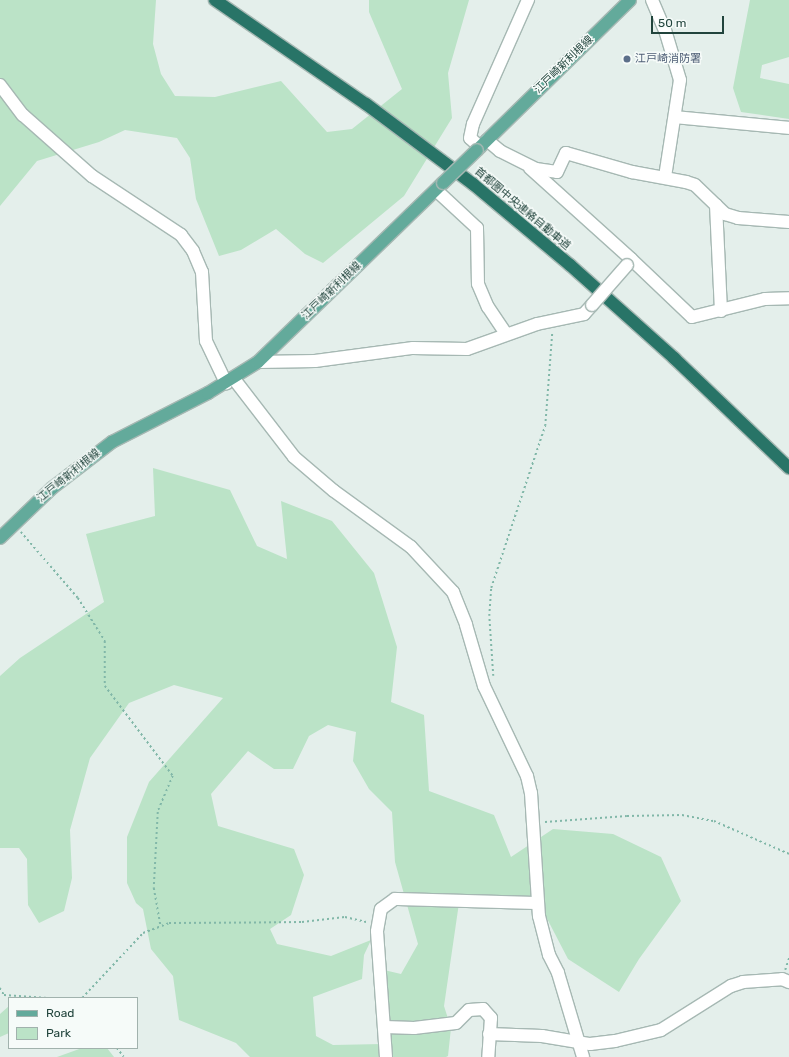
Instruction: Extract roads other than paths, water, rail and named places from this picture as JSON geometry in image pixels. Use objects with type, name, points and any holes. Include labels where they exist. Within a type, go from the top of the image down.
[{"type":"highway","name":"首都圏中央連絡自動車道","points":[[215,0],[366,104],[473,184],[651,338],[789,468]]},
{"type":"main road","name":"江戸崎新利根線","points":[[0,538],[76,467],[112,442],[230,381],[258,362],[440,187],[630,0]]},
{"type":"street","points":[[528,0],[473,124],[470,138],[481,145],[500,151],[529,166],[557,172],[566,153],[632,172],[665,176],[694,185],[725,214],[738,218],[789,222]]},
{"type":"street","points":[[652,0],[665,30],[680,80],[665,176]]},
{"type":"street","points":[[0,85],[23,115],[92,176],[181,235],[193,251],[202,272],[206,341],[230,381],[294,457],[334,491],[410,547],[453,592],[466,625],[484,686],[527,776],[531,793],[538,904],[548,955],[558,974],[580,1042],[583,1057]]},
{"type":"street","points":[[675,117],[789,128]]},
{"type":"street","points":[[529,166],[629,262],[692,317],[765,299],[789,298]]},
{"type":"street","points":[[440,187],[477,228],[478,284],[488,307],[506,334]]},
{"type":"street","points":[[716,205],[721,311]]},
{"type":"street","points":[[258,362],[315,361],[413,348],[467,349],[506,334],[552,320],[584,314],[629,262]]},
{"type":"street","points":[[386,1057],[378,924],[381,909],[395,899],[538,904]]},
{"type":"street","points":[[489,1034],[542,1036],[599,1044],[651,1034],[674,1023],[726,988],[737,984],[782,979],[789,982]]},
{"type":"street","points":[[385,1027],[414,1028],[456,1023],[469,1010],[476,1008],[484,1009],[491,1018],[488,1057]]},
{"type":"place","name":"江戸崎消防署","points":[[627,59]]}]
